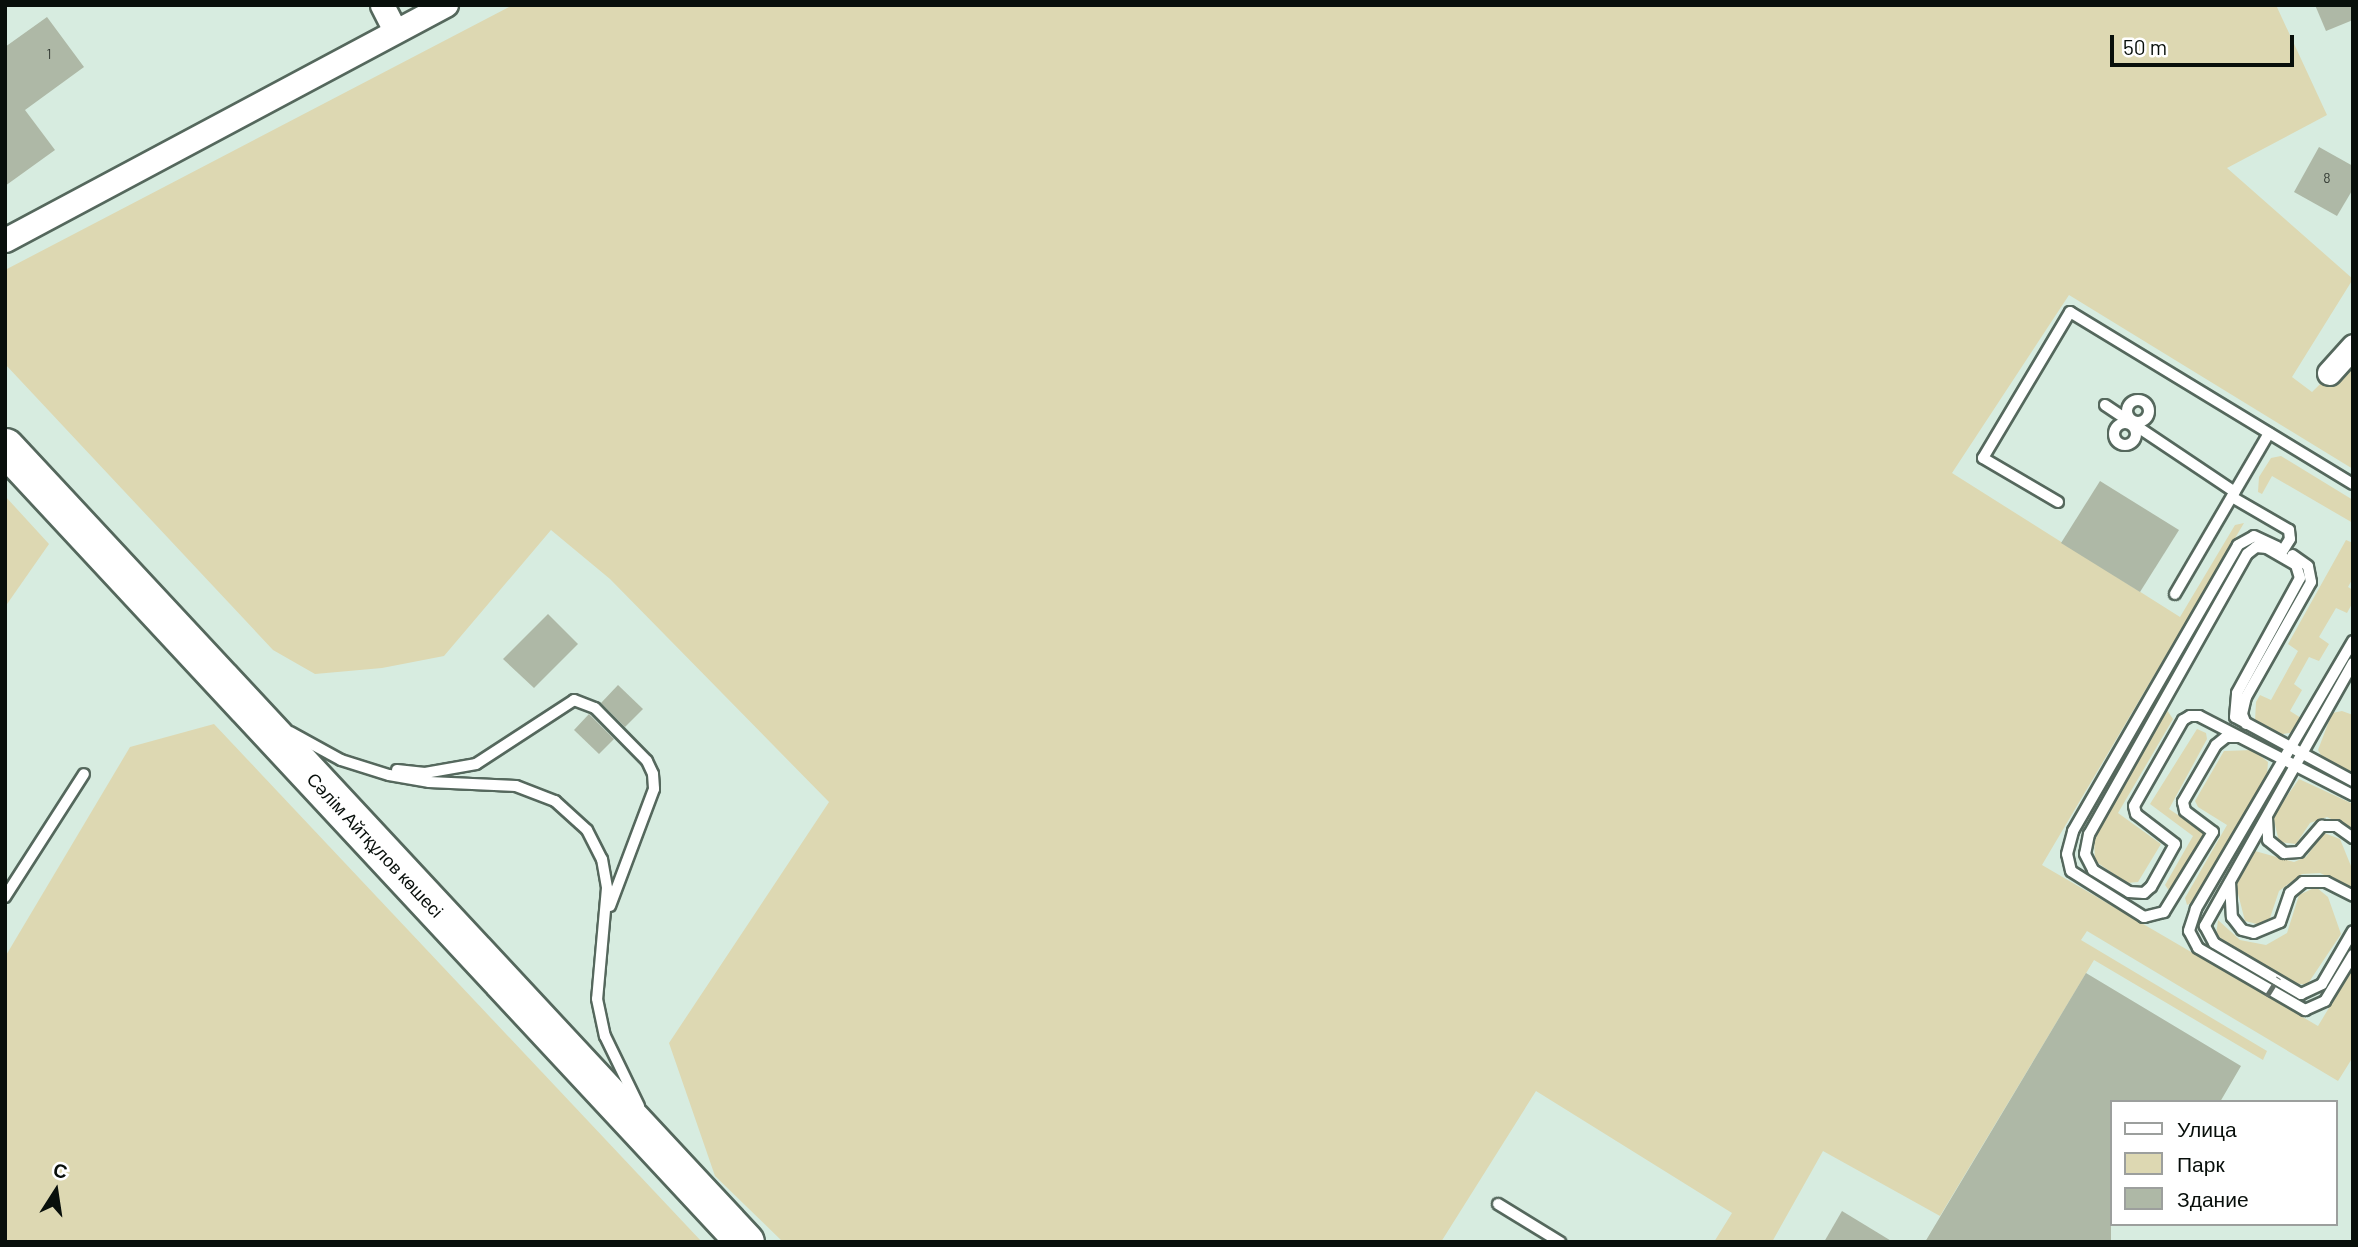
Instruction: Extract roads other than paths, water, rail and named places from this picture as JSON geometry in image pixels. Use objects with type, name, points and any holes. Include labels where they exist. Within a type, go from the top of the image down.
[{"type":"highway","name":"Сәлім Айтқұлов көшесі","points":[[5,447],[745,1242]]},
{"type":"street","points":[[382,5],[395,30]]},
{"type":"street","points":[[5,240],[446,5]]},
{"type":"street","points":[[2329,373],[2353,346]]},
{"type":"lane","points":[[2058,502],[1983,458],[2070,312],[2353,484]]},
{"type":"lane","points":[[2105,405],[2233,495],[2289,530],[2281,553]]},
{"type":"lane","points":[[2175,594],[2269,433]]},
{"type":"lane","points":[[2240,737],[2226,737],[2216,745],[2183,802],[2185,811],[2213,832],[2164,912],[2144,917],[2071,871],[2067,854],[2073,831],[2238,545],[2254,536],[2308,566],[2311,582],[2244,702],[2242,714],[2250,729],[2353,795]]},
{"type":"lane","points":[[2281,553],[2262,547],[2247,554],[2089,834],[2085,854],[2093,870],[2129,892],[2144,892],[2151,887],[2175,844],[2136,814],[2134,806],[2183,720],[2199,716],[2240,737],[2286,753]]},
{"type":"lane","points":[[2353,642],[2196,909],[2190,940],[2305,1010],[2325,1001],[2353,955]]},
{"type":"lane","points":[[2353,663],[2207,917],[2207,934],[2214,943],[2291,990],[2301,993],[2317,989],[2353,931]]},
{"type":"lane","points":[[224,684],[292,733],[341,760],[429,782],[516,786],[555,802],[587,830],[602,859],[608,916]]},
{"type":"lane","points":[[341,760],[425,773],[452,770],[498,753],[574,700],[595,708],[647,761],[654,789],[621,869],[608,916],[597,999],[605,1036],[662,1153]]},
{"type":"lane","points":[[2298,760],[2353,781]]},
{"type":"lane","points":[[5,897],[84,774]]},
{"type":"lane","points":[[2270,808],[2266,835],[2279,852],[2299,852],[2314,830],[2326,825],[2340,828],[2353,838]]},
{"type":"lane","points":[[2232,873],[2228,898],[2232,918],[2242,930],[2254,933],[2280,922],[2290,893],[2302,882],[2326,881],[2353,896]]},
{"type":"lane","points":[[1498,1204],[1560,1242]]},
{"type":"railway","points":[[2267,996],[2279,977]]}]
